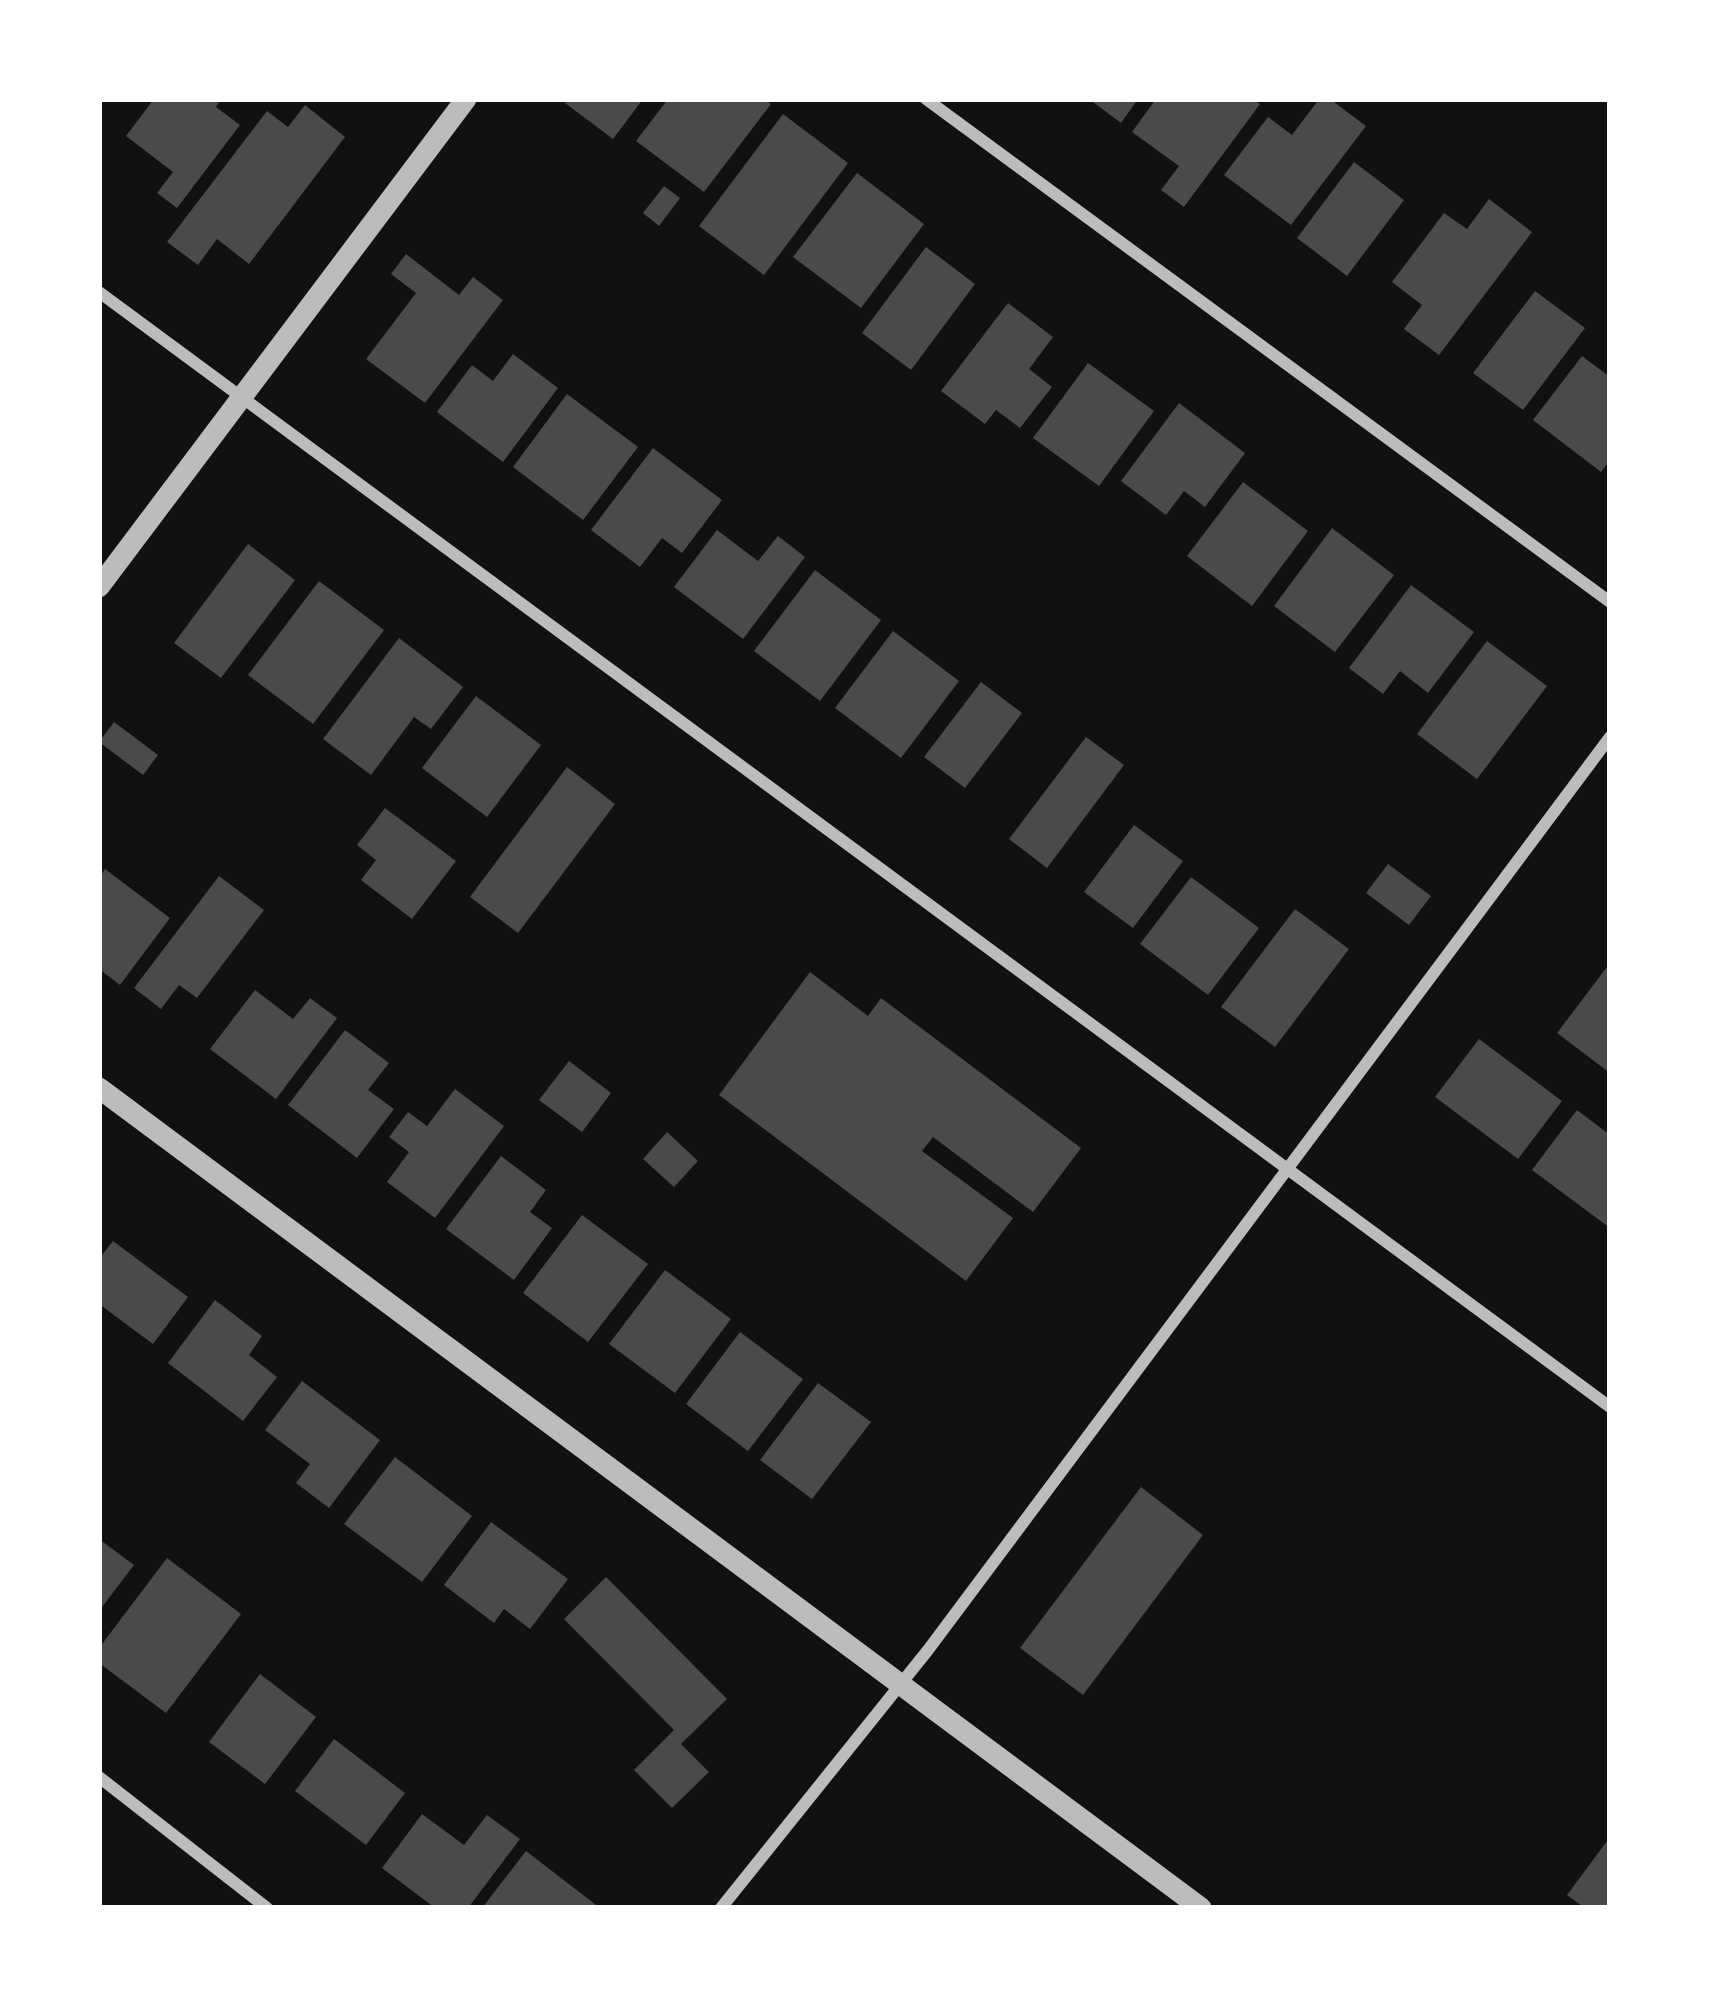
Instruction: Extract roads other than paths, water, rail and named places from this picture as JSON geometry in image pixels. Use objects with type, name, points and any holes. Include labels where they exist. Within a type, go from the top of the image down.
[{"type":"street","points":[[99,587],[466,99]]},
{"type":"street","points":[[926,99],[1610,602]]},
{"type":"street","points":[[99,292],[1610,1407]]},
{"type":"street","points":[[722,1908],[900,1686],[1610,737]]},
{"type":"street","points":[[99,1088],[1201,1908]]},
{"type":"street","points":[[99,1777],[267,1908]]}]
